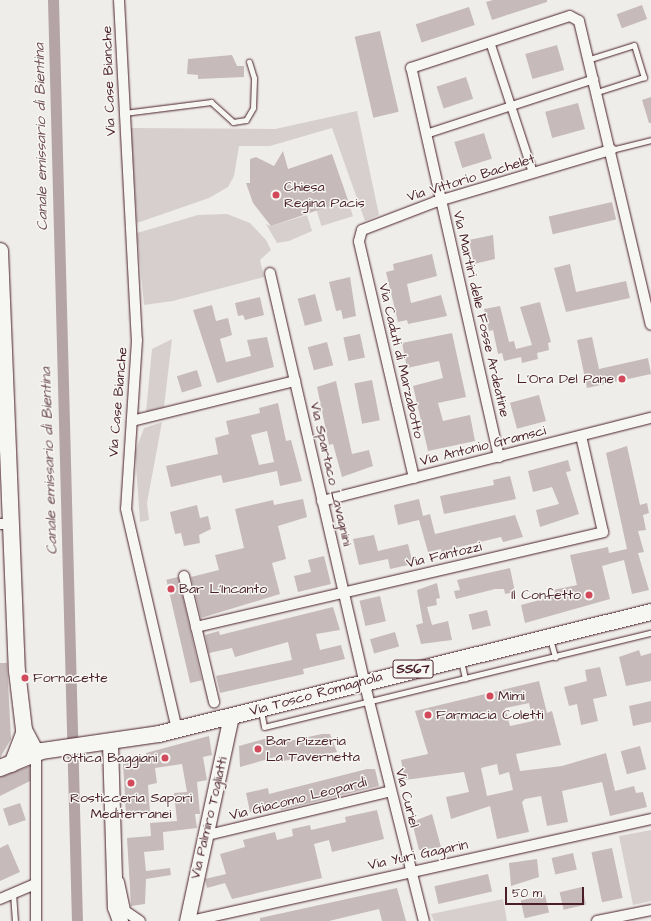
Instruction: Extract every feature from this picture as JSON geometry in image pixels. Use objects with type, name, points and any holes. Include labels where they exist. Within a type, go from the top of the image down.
[{"type":"main road","points":[[0,251],[5,524],[17,671],[24,730],[39,752]]},
{"type":"main road","name":"Via Tosco Romagnola","points":[[102,744],[177,730],[460,657],[651,612]]},
{"type":"main road","name":"Via Palmiro Togliatti","points":[[187,921],[231,716]]},
{"type":"main road","points":[[4,765],[24,730]]},
{"type":"main road","points":[[102,744],[115,873],[116,916]]},
{"type":"main road","name":"SS67","points":[[4,765],[39,752],[102,744]]},
{"type":"street","name":"Via Case Bianche","points":[[119,0],[124,113],[137,326],[132,421],[125,484],[127,518],[177,730]]},
{"type":"street","points":[[533,173],[490,42],[570,16],[581,24],[649,308],[651,325]]},
{"type":"street","name":"Via Martiri delle Fosse Ardeatine","points":[[490,42],[411,68],[499,457]]},
{"type":"street","points":[[426,134],[511,108],[594,79]]},
{"type":"street","name":"Via Vittorio Bachelet","points":[[361,251],[359,235],[365,227],[441,201],[611,150]]},
{"type":"street","name":"Via Caduti di Marzabotto","points":[[361,251],[414,478]]},
{"type":"street","name":"Via Spartaco Lavagnini","points":[[270,273],[364,681]]},
{"type":"street","points":[[132,421],[295,381]]},
{"type":"street","name":"Via Antonio Gramsci","points":[[322,501],[651,418]]},
{"type":"street","name":"Via Fantozzi","points":[[196,627],[602,532],[581,436]]},
{"type":"street","points":[[184,576],[214,702]]},
{"type":"street","name":"Via Curiel","points":[[364,681],[410,871],[424,921]]},
{"type":"street","points":[[36,921],[35,884],[39,752]]},
{"type":"street","name":"Via Giacomo Leopardi","points":[[212,834],[391,791]]},
{"type":"street","name":"Via Yuri Gagarin","points":[[191,921],[410,871],[651,819]]},
{"type":"street","points":[[115,873],[121,885],[125,911],[140,921]]},
{"type":"street","points":[[0,899],[35,884]]},
{"type":"street","points":[[597,921],[651,910]]},
{"type":"lane","points":[[590,59],[634,45],[644,78],[597,92]]},
{"type":"lane","points":[[124,113],[211,102],[233,122],[246,120],[253,108],[254,78],[248,62]]},
{"type":"lane","points":[[611,150],[651,140]]},
{"type":"lane","points":[[260,708],[264,727],[370,703],[651,632]]},
{"type":"lane","points":[[550,636],[554,657]]},
{"type":"lane","points":[[460,657],[465,679]]},
{"type":"lane","points":[[13,893],[15,921]]},
{"type":"shaded area","points":[[357,111],[379,215],[365,221],[332,128],[270,146],[239,146],[234,176],[228,187],[209,198],[137,223],[131,128],[275,129]]},
{"type":"shaded area","points":[[348,200],[353,216],[321,226],[316,210]]},
{"type":"shaded area","points":[[227,214],[250,223],[266,240],[271,250],[260,260],[264,277],[173,301],[144,305],[137,233],[198,215]]},
{"type":"shaded area","points":[[307,215],[312,231],[289,241],[277,243],[266,224],[271,226]]},
{"type":"shaded area","points":[[172,339],[164,407],[146,412],[152,349]]},
{"type":"shaded area","points":[[162,422],[147,503],[149,520],[140,522],[135,452],[144,428]]},
{"type":"shaded area","points":[[651,830],[651,901],[633,905],[619,836]]},
{"type":"shaded area","points":[[503,899],[507,921],[434,921],[431,914]]},
{"type":"building","points":[[493,0],[547,0],[547,2],[492,20],[486,2]]},
{"type":"building","points":[[642,5],[647,19],[622,28],[617,14]]},
{"type":"building","points":[[469,7],[475,25],[422,42],[416,24]]},
{"type":"building","points":[[380,31],[399,112],[373,118],[355,37]]},
{"type":"building","points":[[557,45],[564,70],[532,79],[525,54]]},
{"type":"building","points":[[232,55],[237,66],[244,66],[244,77],[198,79],[198,75],[187,74],[188,59]]},
{"type":"building","points":[[466,77],[473,99],[444,108],[437,87]]},
{"type":"building","points":[[651,97],[651,123],[649,123],[642,100]]},
{"type":"building","points":[[578,103],[585,129],[552,138],[545,112]]},
{"type":"building","points":[[484,133],[492,159],[462,168],[454,142]]},
{"type":"building","points":[[283,151],[288,169],[332,154],[348,200],[271,226],[253,203],[246,183],[250,183],[250,159],[256,157],[274,166]]},
{"type":"building","points":[[612,202],[616,220],[553,234],[549,217]]},
{"type":"building","points":[[493,235],[495,259],[474,264],[469,240]]},
{"type":"building","points":[[432,254],[437,276],[407,284],[411,303],[441,295],[447,316],[408,324],[407,320],[398,322],[386,272],[394,270],[393,264]]},
{"type":"building","points":[[570,264],[576,292],[626,281],[630,298],[566,312],[554,268]]},
{"type":"building","points":[[350,277],[356,316],[343,319],[341,310],[336,311],[329,282]]},
{"type":"building","points":[[315,294],[322,321],[305,326],[298,299]]},
{"type":"building","points":[[260,297],[264,315],[245,320],[243,315],[238,316],[235,303]]},
{"type":"building","points":[[540,302],[551,342],[548,343],[549,350],[537,353],[538,359],[522,363],[521,357],[504,361],[502,353],[498,354],[493,330],[489,331],[484,309],[500,306],[509,342],[514,341],[516,349],[532,345],[520,307]]},
{"type":"building","points":[[212,305],[216,321],[228,318],[232,335],[220,339],[226,362],[251,356],[247,340],[267,337],[274,367],[217,383],[193,310]]},
{"type":"building","points":[[452,333],[466,397],[438,403],[443,421],[470,415],[475,441],[428,451],[413,386],[443,378],[439,361],[407,368],[402,343]]},
{"type":"building","points":[[360,334],[365,357],[348,361],[343,338]]},
{"type":"building","points":[[592,337],[599,369],[648,358],[651,374],[587,388],[577,340]]},
{"type":"building","points":[[327,342],[333,365],[314,370],[308,347]]},
{"type":"building","points":[[197,370],[202,386],[182,392],[177,376]]},
{"type":"building","points":[[372,380],[380,420],[362,424],[354,383]]},
{"type":"building","points":[[336,381],[352,454],[369,450],[373,466],[342,477],[333,444],[329,445],[317,387]]},
{"type":"building","points":[[539,395],[546,421],[517,429],[510,403]]},
{"type":"building","points":[[278,403],[286,441],[291,440],[302,481],[280,486],[277,471],[223,483],[221,475],[171,487],[166,466],[218,454],[215,438],[229,434],[226,421],[260,413],[259,408]],"holes":[[[267,431],[274,462],[259,465],[251,435]]]},
{"type":"building","points":[[627,446],[640,505],[647,503],[649,513],[643,515],[646,530],[638,531],[644,552],[638,553],[649,590],[632,594],[624,560],[602,566],[610,599],[525,623],[521,605],[554,596],[553,590],[577,585],[570,555],[608,547],[609,553],[627,549],[606,453]]},
{"type":"building","points":[[568,460],[571,471],[566,472],[579,514],[540,527],[536,510],[559,504],[552,487],[533,492],[528,471]]},
{"type":"building","points":[[510,476],[516,499],[444,514],[440,496],[494,485],[493,480]]},
{"type":"building","points":[[303,499],[307,517],[278,526],[286,559],[272,563],[280,594],[201,618],[191,577],[219,570],[215,555],[244,548],[235,509],[273,500],[274,505]]},
{"type":"building","points":[[419,499],[423,516],[430,514],[435,534],[515,515],[523,537],[503,542],[501,537],[451,549],[452,553],[442,555],[441,549],[428,552],[419,520],[398,525],[394,505]]},
{"type":"building","points":[[197,505],[200,518],[208,516],[211,529],[199,535],[200,543],[184,546],[181,533],[175,534],[170,512]]},
{"type":"building","points":[[374,535],[378,551],[408,544],[413,564],[390,569],[388,559],[359,565],[353,539]]},
{"type":"building","points":[[324,556],[331,584],[298,592],[294,576],[311,572],[308,560]]},
{"type":"building","points":[[510,568],[515,592],[505,594],[504,589],[495,589],[456,599],[454,591],[460,590],[457,580]]},
{"type":"building","points":[[178,577],[202,680],[190,683],[166,580]]},
{"type":"building","points":[[437,583],[440,598],[436,599],[437,605],[427,607],[432,625],[448,621],[452,640],[421,644],[416,625],[423,623],[417,590]]},
{"type":"building","points":[[380,596],[386,621],[365,626],[360,601]]},
{"type":"building","points":[[333,607],[340,630],[316,634],[320,650],[341,645],[345,659],[303,669],[304,674],[220,693],[216,676],[292,660],[288,642],[235,657],[232,648],[209,653],[205,635],[219,631],[220,635]]},
{"type":"building","points":[[487,610],[491,626],[472,630],[469,615]]},
{"type":"building","points":[[395,632],[399,646],[374,654],[370,639]]},
{"type":"building","points":[[639,650],[641,656],[651,653],[651,681],[626,686],[619,657]]},
{"type":"building","points":[[0,663],[7,663],[11,739],[0,758]]},
{"type":"building","points":[[600,667],[607,696],[593,699],[598,721],[581,725],[577,704],[569,706],[564,687],[587,681],[585,670]]},
{"type":"building","points":[[539,681],[547,713],[552,711],[561,745],[516,754],[520,771],[562,766],[606,753],[615,791],[634,786],[636,793],[643,792],[647,807],[610,816],[602,782],[562,791],[568,822],[547,826],[541,796],[525,799],[522,802],[529,832],[497,839],[490,806],[451,819],[446,797],[469,792],[464,772],[405,780],[401,760],[428,754],[415,711]],"holes":[[[529,703],[533,721],[510,726],[505,708]],[[497,764],[499,775],[509,772],[513,790],[487,796],[481,768]]]},
{"type":"building","points":[[651,701],[651,722],[633,726],[629,706]]},
{"type":"building","points":[[322,734],[330,734],[337,752],[283,761],[282,755],[240,767],[239,746],[268,738],[270,745]]},
{"type":"building","points":[[209,736],[212,755],[203,757],[207,780],[197,782],[200,814],[195,814],[197,828],[163,832],[164,850],[144,852],[146,871],[170,868],[171,875],[146,879],[145,904],[131,906],[127,838],[151,836],[150,823],[177,821],[174,793],[187,792],[182,764],[155,768],[157,783],[148,785],[150,813],[126,815],[123,764],[147,760],[146,753]]},
{"type":"building","points":[[640,746],[646,769],[627,774],[621,751]]},
{"type":"building","points":[[30,766],[30,781],[0,796],[0,777]]},
{"type":"building","points":[[367,769],[375,769],[379,786],[281,810],[280,805],[250,812],[246,793],[268,788],[269,794]]},
{"type":"building","points":[[20,803],[26,820],[9,826],[3,809]]},
{"type":"building","points":[[377,810],[384,839],[332,852],[329,840],[314,844],[322,878],[232,899],[225,883],[207,888],[205,879],[226,874],[220,854],[245,847],[243,840],[275,832],[277,840],[293,836],[292,829],[310,825],[311,830],[346,822],[345,817]]},
{"type":"building","points":[[432,814],[441,847],[419,850],[412,822]]},
{"type":"building","points":[[8,844],[20,872],[0,881],[0,848]]},
{"type":"building","points":[[612,848],[623,898],[602,902],[591,852]]},
{"type":"building","points":[[573,853],[577,870],[555,875],[552,858]]},
{"type":"building","points":[[537,859],[539,877],[511,886],[509,863]]},
{"type":"building","points":[[488,874],[492,892],[438,904],[434,886]]},
{"type":"building","points":[[582,887],[586,905],[564,910],[560,892]]},
{"type":"building","points":[[397,888],[406,921],[382,921],[379,909],[329,921],[260,921],[260,918]]},
{"type":"building","points":[[545,895],[549,913],[525,918],[521,901]]},
{"type":"waterway","name":"Canale emissario di Bientina","points":[[53,0],[77,921]]},
{"type":"place","name":"Chiesa Regina Pacis","points":[[276,195]]},
{"type":"place","name":"L'Ora Del Pane","points":[[622,379]]},
{"type":"place","name":"Bar L'Incanto","points":[[171,589]]},
{"type":"place","name":"Il Confetto","points":[[589,595]]},
{"type":"place","name":"Fornacette","points":[[25,678]]},
{"type":"place","name":"Mimì","points":[[490,696]]},
{"type":"place","name":"Farmacia Coletti","points":[[428,715]]},
{"type":"place","name":"Bar Pizzeria La Tavernetta","points":[[258,749]]},
{"type":"place","name":"Ottica Baggiani","points":[[165,758]]},
{"type":"place","name":"Rosticceria Sapori Mediterranei","points":[[131,783]]}]
